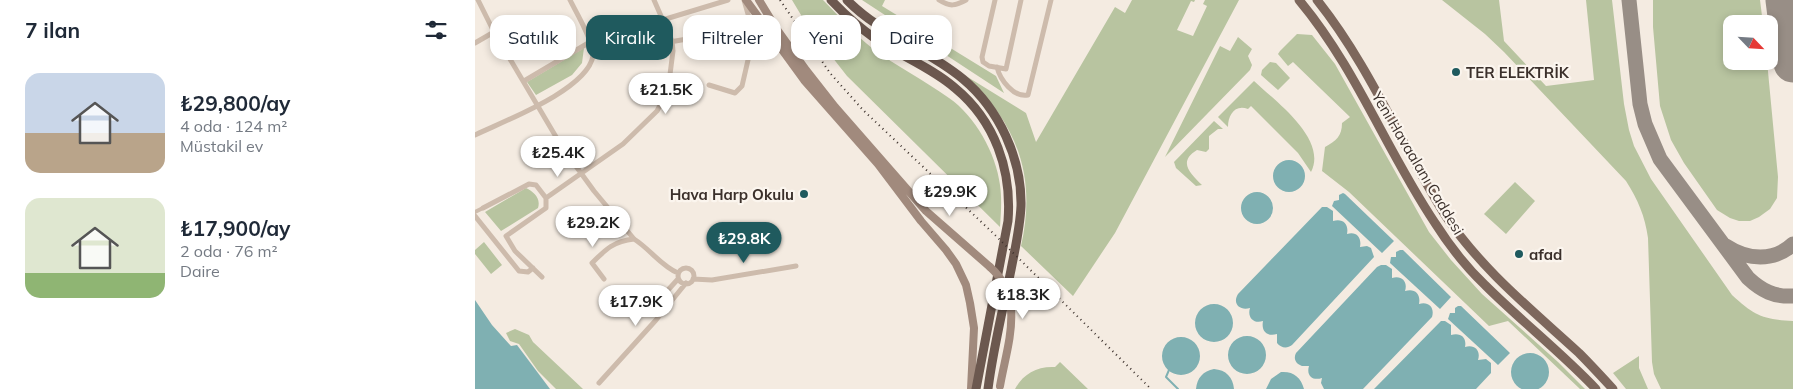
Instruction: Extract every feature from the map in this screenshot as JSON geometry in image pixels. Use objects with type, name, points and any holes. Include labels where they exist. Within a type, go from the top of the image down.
[{"type":"highway","points":[[831,0],[845,15],[877,40],[956,88],[985,121],[1001,153],[1009,186],[1008,221],[976,389]]},
{"type":"highway","points":[[847,0],[871,20],[940,62],[965,81],[987,104],[1003,129],[1010,146],[1020,190],[1020,222],[988,389]]},
{"type":"main road","points":[[745,0],[759,15]]},
{"type":"main road","points":[[759,0],[766,15]]},
{"type":"main road","name":"Yeni Havaalanı Caddesi","points":[[1299,0],[1332,43],[1436,225],[1456,253],[1484,284],[1553,346],[1596,389]]},
{"type":"main road","name":"Yeni Havaalanı Caddesi","points":[[1317,0],[1336,24],[1359,61],[1448,218],[1478,258],[1613,389]]},
{"type":"main road","points":[[781,40],[835,107],[927,212],[997,273],[1006,286],[1012,304],[1011,322],[1000,388]]},
{"type":"main road","points":[[781,43],[804,80],[877,164],[947,250],[966,285],[971,303],[973,328],[971,389]]},
{"type":"main road","points":[[1436,225],[1448,218]]},
{"type":"street","points":[[478,0],[490,24]]},
{"type":"street","points":[[569,0],[586,34]]},
{"type":"street","points":[[654,0],[662,15]]},
{"type":"street","points":[[673,15],[728,0]]},
{"type":"street","points":[[745,0],[749,15]]},
{"type":"street","points":[[939,0],[953,6],[966,0]]},
{"type":"street","points":[[995,0],[982,57],[985,64],[1006,69],[1021,0]]},
{"type":"street","points":[[997,67],[1007,85],[1018,94],[1028,94],[1051,0]]},
{"type":"street","points":[[475,42],[490,34]]},
{"type":"street","points":[[524,81],[586,44]]},
{"type":"street","points":[[511,60],[562,147],[582,174],[634,239],[646,246],[678,276],[683,284],[686,283]]},
{"type":"street","points":[[475,135],[537,106],[572,86],[586,69],[590,60]]},
{"type":"street","points":[[546,198],[623,144],[657,111],[668,90],[672,60]]},
{"type":"street","points":[[709,85],[735,92],[742,86],[748,60]]},
{"type":"street","points":[[475,212],[529,184],[536,185],[546,198],[546,208],[506,236],[515,251],[542,277]]},
{"type":"street","points":[[475,216],[519,271],[528,272],[533,268]]},
{"type":"street","points":[[604,279],[592,263],[603,251],[621,240],[634,239]]},
{"type":"street","points":[[599,383],[656,320],[686,283],[693,279],[712,280],[796,266]]},
{"type":"street","points":[[648,312],[682,269],[688,269],[693,273],[693,279]]},
{"type":"green space","points":[[792,0],[823,0],[838,15],[801,15]]},
{"type":"green space","points":[[862,0],[885,0],[882,6],[897,15],[885,15]]},
{"type":"green space","points":[[1132,0],[1195,0],[1194,2],[1191,1],[1177,30],[1193,36],[1207,6],[1203,4],[1205,0],[1239,0],[1115,233],[1073,296],[1021,246],[1026,197],[1024,174],[1019,153],[1010,132],[998,113],[984,94],[966,76],[1026,113],[1036,142],[1115,7],[1125,13]]},
{"type":"green space","points":[[1442,0],[1499,0],[1504,41],[1546,86],[1594,80],[1586,0],[1612,0],[1624,104],[1634,146],[1651,179],[1732,295],[1747,308],[1759,315],[1793,321],[1793,389],[1661,389],[1654,374],[1652,362],[1647,230],[1643,215],[1630,188],[1626,181],[1504,52],[1485,34]]},
{"type":"green space","points":[[1653,0],[1760,0],[1762,15],[1723,15],[1723,70],[1768,70],[1778,177],[1777,198],[1770,209],[1759,217],[1750,221],[1739,221],[1717,210],[1684,163],[1671,140],[1660,106],[1653,27]]},
{"type":"green space","points":[[1297,34],[1312,35],[1335,64],[1429,232],[1451,260],[1482,294],[1558,362],[1585,389],[1580,389],[1508,321],[1489,326],[1349,192],[1322,171],[1325,147],[1338,138],[1342,123],[1350,117],[1293,62],[1288,66],[1278,54]]},
{"type":"green space","points":[[1238,37],[1252,49],[1248,56],[1252,65],[1250,70],[1165,157],[1220,46],[1230,51]]},
{"type":"green space","points":[[861,38],[871,47],[871,60],[890,60],[930,85],[958,106],[976,125],[994,160],[1001,195],[1000,227],[847,76],[834,60],[861,60]]},
{"type":"green space","points":[[584,48],[582,63],[572,75],[536,95],[527,82],[564,60],[576,60],[576,53]]},
{"type":"green space","points":[[952,49],[996,76],[1004,93],[952,59]]},
{"type":"green space","points":[[1270,62],[1276,63],[1290,78],[1278,90],[1261,75],[1262,70]]},
{"type":"green space","points":[[1254,81],[1286,110],[1306,134],[1312,147],[1314,159],[1311,172],[1298,153],[1251,106],[1248,109],[1236,109],[1229,118],[1228,127],[1218,117]]},
{"type":"green space","points":[[1214,121],[1223,129],[1218,129],[1209,136],[1209,149],[1206,152],[1197,150],[1188,159],[1187,163],[1190,172],[1202,185],[1196,186],[1176,168],[1174,162]]},
{"type":"green space","points":[[1515,182],[1535,201],[1506,234],[1484,214]]},
{"type":"green space","points":[[526,188],[532,191],[539,201],[538,208],[501,231],[485,212]]},
{"type":"green space","points":[[484,242],[502,265],[491,274],[475,254],[475,250]]},
{"type":"green space","points":[[515,329],[529,335],[533,342],[583,389],[556,389],[538,371],[519,344],[510,341],[506,333]]},
{"type":"green space","points":[[1639,356],[1639,368],[1648,389],[1626,389],[1613,373]]},
{"type":"green space","points":[[1060,362],[1088,389],[1015,389],[1022,379],[1031,372],[1042,368],[1055,367]]},
{"type":"water","points":[[1289,160],[1295,161],[1300,165],[1304,170],[1304,182],[1300,187],[1295,191],[1289,192],[1283,191],[1278,187],[1274,182],[1273,176],[1274,170],[1278,165],[1283,161]]},
{"type":"water","points":[[1257,192],[1263,193],[1268,197],[1272,202],[1272,214],[1268,219],[1263,223],[1257,224],[1251,223],[1246,219],[1242,214],[1241,208],[1242,202],[1246,197],[1251,193]]},
{"type":"water","points":[[1343,193],[1394,241],[1382,253],[1332,206],[1334,201],[1339,200],[1339,195]]},
{"type":"water","points":[[1322,207],[1327,207],[1333,211],[1333,221],[1340,220],[1345,223],[1347,234],[1356,234],[1360,240],[1360,247],[1367,246],[1371,248],[1374,257],[1292,345],[1282,347],[1277,343],[1277,334],[1270,335],[1265,332],[1263,321],[1254,321],[1249,315],[1250,308],[1240,308],[1236,298]]},
{"type":"water","points":[[1403,250],[1451,297],[1440,309],[1390,263],[1391,257],[1396,257],[1396,252]]},
{"type":"water","points":[[1381,265],[1386,265],[1392,269],[1392,278],[1399,277],[1405,282],[1405,291],[1412,290],[1418,295],[1419,304],[1425,303],[1432,308],[1432,317],[1363,389],[1324,389],[1321,383],[1322,378],[1316,379],[1311,377],[1308,370],[1309,366],[1302,366],[1297,363],[1295,359],[1296,353]]},
{"type":"water","points":[[475,300],[492,325],[511,346],[517,345],[550,389],[475,389]]},
{"type":"water","points":[[1214,304],[1227,310],[1233,323],[1227,336],[1214,342],[1201,336],[1195,323],[1201,310]]},
{"type":"water","points":[[1461,306],[1510,353],[1498,365],[1448,319],[1450,313],[1455,313],[1455,308]]},
{"type":"water","points":[[1441,321],[1451,325],[1451,335],[1458,334],[1463,336],[1465,347],[1472,346],[1478,351],[1478,360],[1486,359],[1491,363],[1491,373],[1476,389],[1374,389]]},
{"type":"water","points":[[1247,336],[1260,342],[1266,355],[1260,368],[1247,374],[1234,368],[1228,355],[1234,342]]},
{"type":"water","points":[[1181,337],[1194,343],[1200,356],[1194,369],[1181,375],[1168,369],[1162,356],[1168,343]]},
{"type":"water","points":[[1530,353],[1537,355],[1547,365],[1549,372],[1547,379],[1537,389],[1523,389],[1513,379],[1511,372],[1513,365],[1523,355]]},
{"type":"water","points":[[1214,369],[1228,375],[1234,389],[1196,389],[1201,376],[1207,371]]},
{"type":"water","points":[[1281,372],[1296,376],[1301,381],[1304,389],[1266,389],[1271,379]]},
{"type":"waterway","points":[[1169,370],[1166,377],[1178,389]]},
{"type":"taxiway","points":[[1629,0],[1640,104],[1645,124],[1660,159],[1748,278],[1769,292],[1793,296]]},
{"type":"taxiway","points":[[1726,246],[1743,254],[1760,257],[1777,254],[1793,244]]},
{"type":"runway","points":[[1785,0],[1793,63]]},
{"type":"railway","points":[[780,0],[830,73],[863,110],[994,234],[1151,389]]},
{"type":"place","name":"TER ELEKTRİK","points":[[1456,72]]},
{"type":"place","name":"Hava Harp Okulu","points":[[804,194]]},
{"type":"place","name":"afad","points":[[1519,254]]}]
